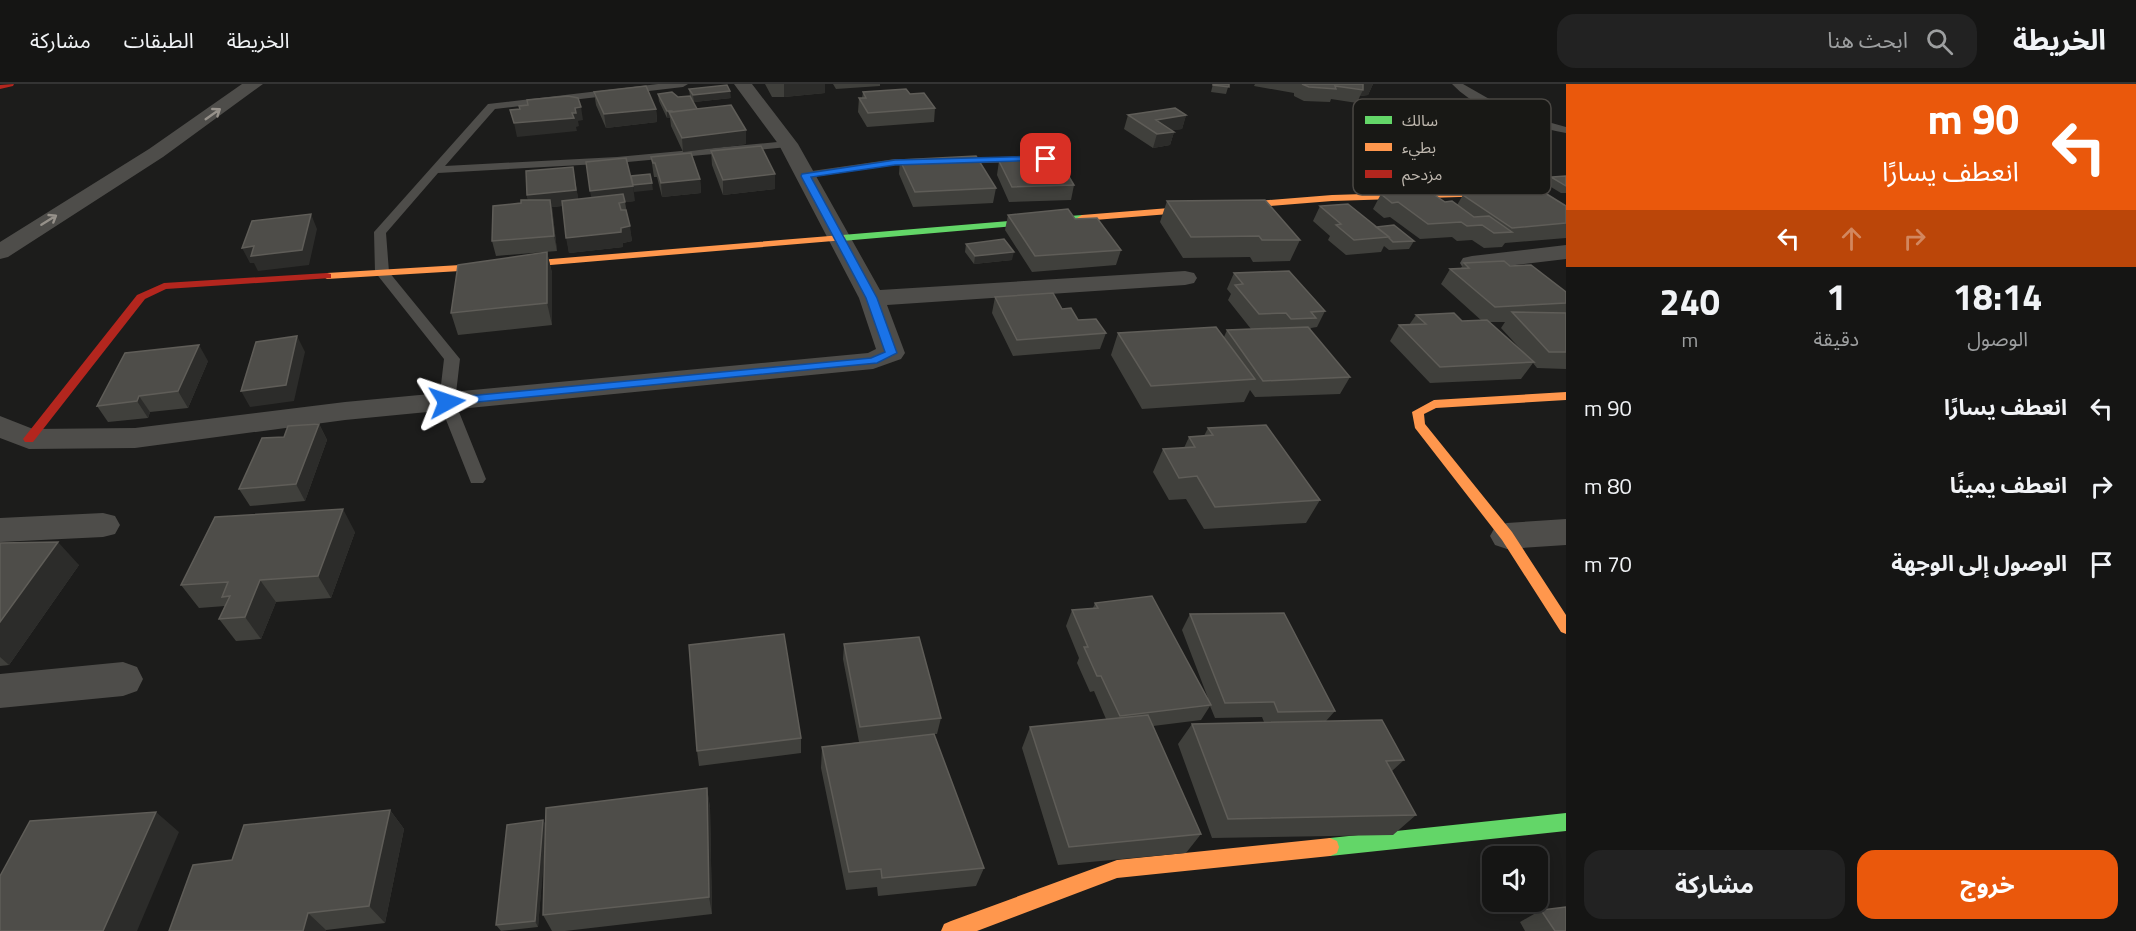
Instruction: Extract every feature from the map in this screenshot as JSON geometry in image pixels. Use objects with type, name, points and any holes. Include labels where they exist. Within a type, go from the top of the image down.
[{"type":"street","points":[[0,87],[10,84]]},
{"type":"street","points":[[0,252],[156,153],[254,84]]},
{"type":"street","points":[[0,426],[29,439],[135,438],[345,411],[873,361],[891,353],[872,298],[806,176],[788,144],[743,84]]},
{"type":"street","points":[[29,439],[141,297],[164,286],[527,264],[1344,197],[1416,195]]},
{"type":"street","points":[[1531,195],[1566,211]]},
{"type":"street","points":[[1472,263],[1566,252]]},
{"type":"street","points":[[872,298],[1185,278]]},
{"type":"street","points":[[1566,396],[1434,404],[1419,411],[1419,425],[1507,536],[1566,628]]},
{"type":"street","points":[[0,530],[104,525]]},
{"type":"street","points":[[1507,536],[1566,532]]},
{"type":"street","points":[[0,691],[123,679]]},
{"type":"street","points":[[947,931],[1117,869],[1566,822]]},
{"type":"lane","points":[[477,479],[447,402],[452,359],[382,272],[380,232],[492,106],[683,84]]},
{"type":"lane","points":[[1457,84],[1479,99]]},
{"type":"lane","points":[[1551,127],[1566,130]]},
{"type":"lane","points":[[435,170],[617,160],[788,144]]},
{"type":"lane","points":[[806,176],[895,162],[1046,159]]},
{"type":"building","points":[[1229,84],[1229,87],[1213,85]]},
{"type":"building","points":[[1302,84],[1363,84],[1363,90],[1335,86],[1336,89],[1309,87]]},
{"type":"building","points":[[727,85],[730,91],[693,95],[689,89]]},
{"type":"building","points":[[646,86],[656,109],[604,114],[594,92]]},
{"type":"building","points":[[906,89],[910,94],[924,93],[935,108],[868,113],[859,98],[866,98],[863,92]]},
{"type":"building","points":[[672,92],[678,97],[690,96],[697,109],[667,111],[658,94]]},
{"type":"building","points":[[568,96],[578,98],[581,107],[575,108],[576,113],[572,113],[574,118],[514,123],[510,110],[528,105],[527,100]]},
{"type":"building","points":[[731,105],[746,130],[682,138],[669,112]]},
{"type":"building","points":[[1175,108],[1186,115],[1156,120],[1174,132],[1157,134],[1128,115]]},
{"type":"building","points":[[761,146],[775,174],[723,180],[711,151]]},
{"type":"building","points":[[691,153],[700,179],[661,183],[651,157]]},
{"type":"building","points":[[976,156],[996,188],[915,192],[900,160]]},
{"type":"building","points":[[626,158],[633,186],[590,191],[586,162]]},
{"type":"building","points":[[1059,160],[1074,185],[1012,187],[999,161]]},
{"type":"building","points":[[573,167],[576,190],[527,195],[526,171]]},
{"type":"building","points":[[650,174],[652,183],[633,185],[631,176]]},
{"type":"building","points":[[1566,176],[1566,186],[1551,177]]},
{"type":"building","points":[[623,194],[625,202],[619,203],[621,210],[626,210],[630,226],[621,228],[621,232],[566,238],[562,201]]},
{"type":"building","points":[[1382,195],[1434,195],[1445,202],[1452,201],[1474,217],[1489,216],[1512,232],[1494,233],[1482,225],[1467,226],[1461,222],[1428,224],[1398,202],[1392,203]]},
{"type":"building","points":[[1463,195],[1548,195],[1566,206],[1566,223],[1512,228]]},
{"type":"building","points":[[521,200],[550,200],[554,236],[492,241],[493,206],[521,203]]},
{"type":"building","points":[[1265,200],[1300,240],[1262,240],[1259,236],[1191,237],[1167,201]]},
{"type":"building","points":[[1348,204],[1389,237],[1354,240],[1336,225],[1341,224],[1320,206]]},
{"type":"building","points":[[1068,209],[1075,219],[1097,218],[1121,250],[1035,256],[1008,215]]},
{"type":"building","points":[[311,214],[302,250],[251,256],[254,246],[242,248],[252,221]]},
{"type":"building","points":[[1394,225],[1414,241],[1393,242],[1376,227]]},
{"type":"building","points":[[1004,239],[1014,252],[975,256],[966,244]]},
{"type":"building","points":[[547,252],[547,303],[451,313],[458,265]]},
{"type":"building","points":[[1504,261],[1510,266],[1531,265],[1566,292],[1566,303],[1495,307],[1450,269],[1469,268],[1464,263]]},
{"type":"building","points":[[1289,271],[1325,311],[1311,312],[1316,318],[1291,319],[1286,313],[1259,314],[1235,285],[1243,284],[1234,273]]},
{"type":"building","points":[[1053,293],[1062,309],[1071,308],[1078,320],[1096,319],[1106,333],[1017,340],[995,297]]},
{"type":"building","points":[[1512,312],[1566,313],[1566,352],[1549,352]]},
{"type":"building","points":[[1454,313],[1462,321],[1487,320],[1534,362],[1440,367],[1399,325],[1426,324],[1416,315]]},
{"type":"building","points":[[1216,327],[1255,379],[1151,386],[1118,333]]},
{"type":"building","points":[[1308,327],[1350,377],[1263,381],[1227,330]]},
{"type":"building","points":[[297,336],[286,385],[241,391],[256,342]]},
{"type":"building","points":[[199,345],[178,391],[139,396],[137,401],[97,406],[125,353]]},
{"type":"building","points":[[319,424],[296,484],[239,489],[262,438],[284,437],[288,426]]},
{"type":"building","points":[[1266,425],[1320,500],[1215,507],[1197,476],[1179,478],[1163,449],[1195,447],[1189,437],[1213,435],[1208,428]]},
{"type":"building","points":[[343,509],[318,576],[260,580],[245,617],[219,619],[230,596],[222,597],[228,582],[181,585],[215,517]]},
{"type":"building","points":[[58,542],[0,622],[0,543]]},
{"type":"building","points":[[1152,596],[1211,705],[1120,716],[1101,676],[1097,676],[1084,647],[1088,647],[1072,610],[1098,608],[1095,603]]},
{"type":"building","points":[[1284,613],[1335,711],[1278,712],[1274,702],[1225,703],[1190,614]]},
{"type":"building","points":[[784,634],[801,738],[697,751],[689,645]]},
{"type":"building","points":[[919,637],[941,718],[860,727],[844,644]]},
{"type":"building","points":[[1148,715],[1201,834],[1069,847],[1030,727]]},
{"type":"building","points":[[1382,720],[1404,760],[1386,761],[1416,815],[1228,819],[1192,724]]},
{"type":"building","points":[[934,734],[984,868],[882,878],[881,869],[849,872],[822,747]]},
{"type":"building","points":[[707,788],[709,897],[543,915],[546,808]]},
{"type":"building","points":[[390,810],[369,906],[308,913],[303,931],[169,931],[193,865],[232,860],[244,825]]},
{"type":"building","points":[[156,812],[103,931],[0,931],[0,876],[30,821]]},
{"type":"building","points":[[543,820],[535,921],[496,925],[507,825]]},
{"type":"building","points":[[1566,907],[1566,931],[1555,931],[1542,912],[1548,912],[1548,909]]},
{"type":"traffic: fast","points":[[842,238],[1082,218]]},
{"type":"traffic: fast","points":[[1330,847],[1566,822]]},
{"type":"traffic: slow","points":[[1082,218],[1332,198],[1428,195]]},
{"type":"traffic: slow","points":[[1531,195],[1566,211]]},
{"type":"traffic: slow","points":[[327,276],[527,264],[842,238]]},
{"type":"traffic: slow","points":[[1566,396],[1434,404],[1418,412],[1419,425],[1507,536],[1566,628]]},
{"type":"traffic: slow","points":[[951,931],[1117,869],[1330,847]]},
{"type":"traffic: jam","points":[[0,87],[10,84]]},
{"type":"traffic: jam","points":[[29,439],[141,297],[164,286],[327,276]]},
{"type":"route","points":[[447,402],[873,361],[891,353],[872,298],[806,176],[895,162],[1046,159]]}]
